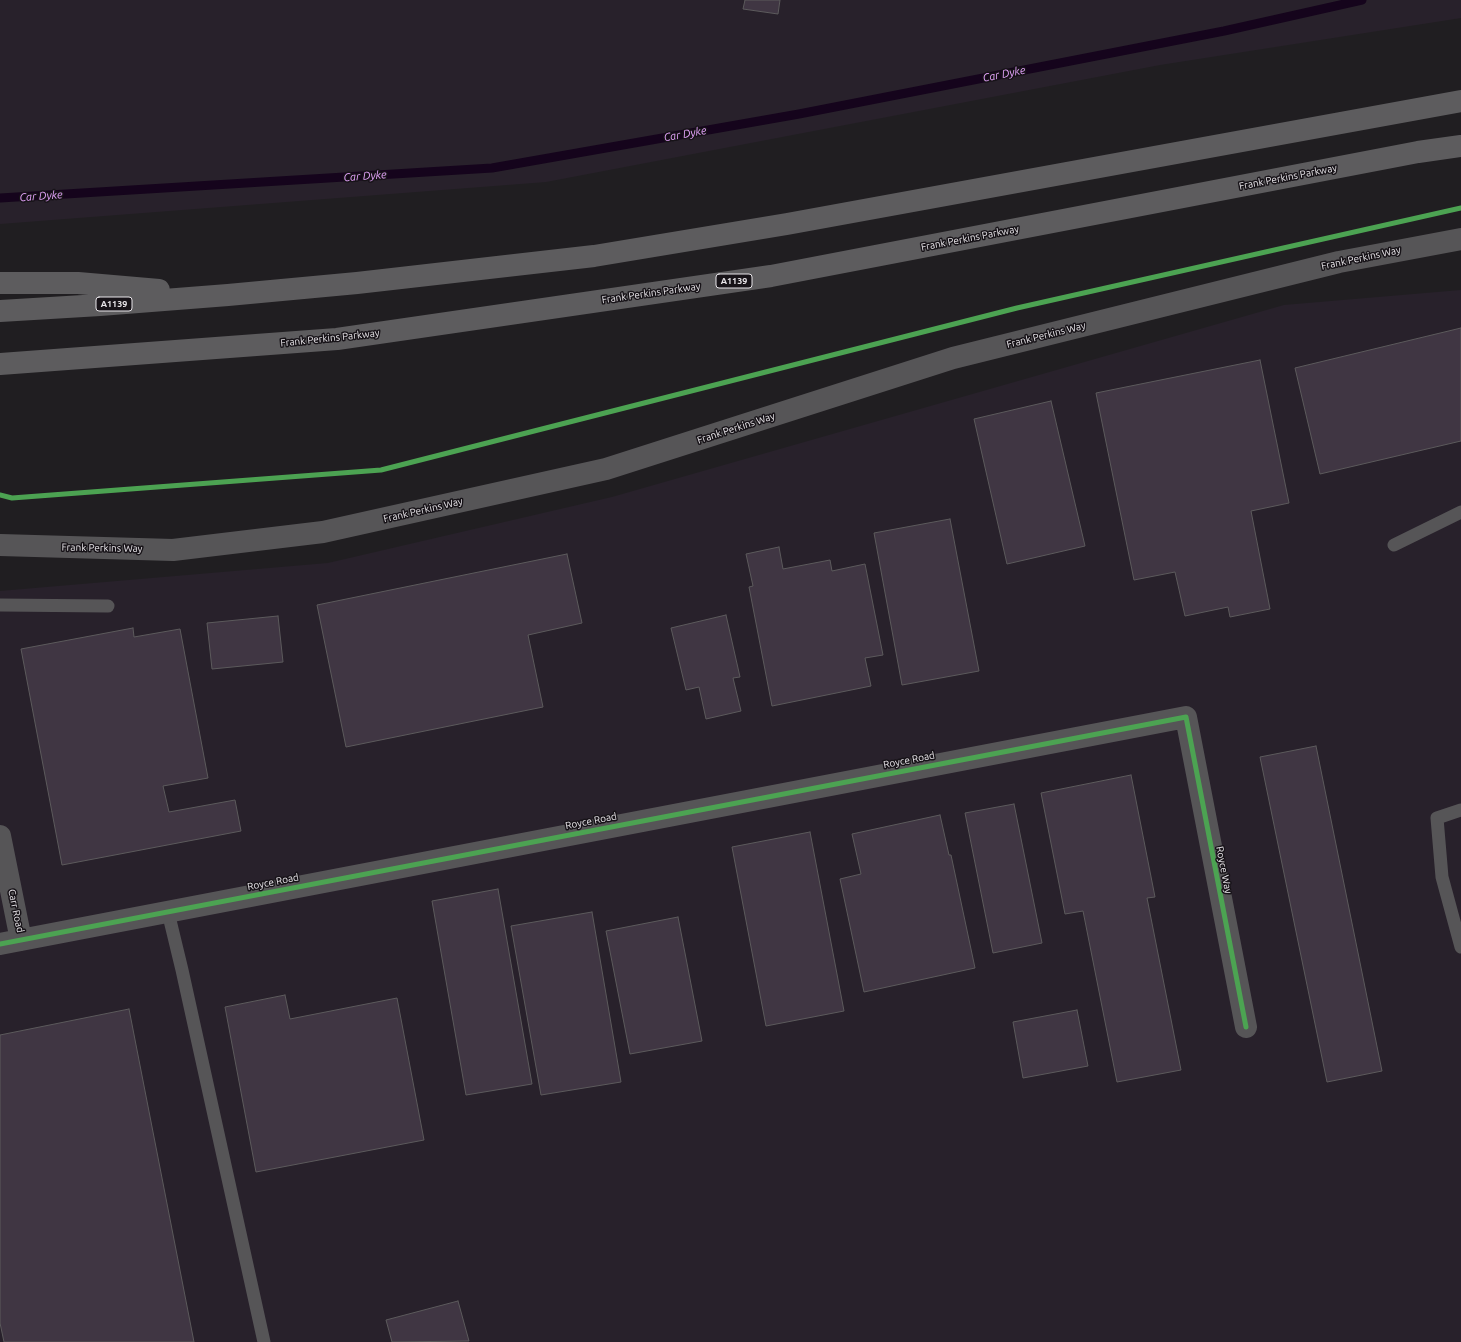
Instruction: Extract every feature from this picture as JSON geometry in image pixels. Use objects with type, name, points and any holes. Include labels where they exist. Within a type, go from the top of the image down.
[{"type":"highway","name":"A1139","points":[[0,311],[228,295],[357,283],[594,256],[787,224],[1461,101]]},
{"type":"highway","name":"Frank Perkins Parkway","points":[[0,364],[337,339],[771,276],[1418,152],[1461,146]]},
{"type":"highway","name":"A1139","points":[[0,283],[78,283],[228,295]]},
{"type":"street","name":"Frank Perkins Way","points":[[0,545],[173,550],[323,532],[606,469],[953,358],[1339,262],[1461,239]]},
{"type":"street","name":"Royce Road","points":[[0,944],[1186,716]]},
{"type":"street","name":"Royce Way","points":[[1186,716],[1246,1027]]},
{"type":"street","name":"Carr Road","points":[[0,836],[21,940]]},
{"type":"lane","points":[[1394,545],[1461,512]]},
{"type":"lane","points":[[0,605],[108,606]]},
{"type":"lane","points":[[1461,810],[1437,818],[1442,877],[1461,947]]},
{"type":"lane","points":[[168,912],[264,1342]]},
{"type":"shaded area","points":[[0,0],[1461,0],[1461,18],[1160,65],[546,182],[0,224]]},
{"type":"shaded area","points":[[1461,290],[1461,1342],[0,1342],[0,591],[328,563],[612,497],[1284,305]]},
{"type":"building","points":[[745,0],[780,0],[778,14],[743,9]]},
{"type":"building","points":[[1461,328],[1461,441],[1320,474],[1295,368]]},
{"type":"building","points":[[1260,360],[1289,503],[1251,511],[1270,609],[1230,617],[1228,607],[1185,616],[1175,572],[1134,580],[1096,393]]},
{"type":"building","points":[[1051,401],[1085,546],[1007,564],[974,419]]},
{"type":"building","points":[[950,519],[979,671],[902,685],[874,533]]},
{"type":"building","points":[[779,547],[783,569],[830,560],[832,571],[865,564],[883,655],[865,658],[871,686],[772,706],[749,587],[753,586],[746,554]]},
{"type":"building","points":[[567,554],[582,623],[528,635],[543,707],[346,747],[317,605]]},
{"type":"building","points":[[726,615],[740,677],[733,678],[741,711],[706,719],[699,687],[686,690],[671,628]]},
{"type":"building","points":[[278,616],[283,662],[212,669],[207,623]]},
{"type":"building","points":[[133,628],[134,637],[180,629],[208,778],[163,786],[169,812],[235,800],[241,831],[62,865],[21,649]]},
{"type":"building","points":[[1316,746],[1382,1071],[1327,1082],[1260,757]]},
{"type":"building","points":[[1131,775],[1155,897],[1147,898],[1181,1070],[1117,1082],[1083,911],[1065,914],[1041,793]]},
{"type":"building","points":[[1014,804],[1042,943],[993,953],[965,813]]},
{"type":"building","points":[[940,815],[949,855],[951,855],[975,968],[864,992],[840,879],[861,874],[852,834]]},
{"type":"building","points":[[810,832],[844,1011],[766,1026],[732,847]]},
{"type":"building","points":[[498,889],[532,1084],[466,1095],[432,901]]},
{"type":"building","points":[[592,912],[621,1082],[541,1095],[511,926]]},
{"type":"building","points":[[678,917],[702,1041],[630,1054],[606,931]]},
{"type":"building","points":[[285,995],[290,1019],[397,998],[424,1140],[256,1172],[225,1007]]},
{"type":"building","points":[[129,1009],[194,1342],[4,1342],[0,1323],[0,1035]]},
{"type":"building","points":[[1077,1010],[1088,1066],[1023,1078],[1013,1022]]},
{"type":"building","points":[[458,1301],[469,1341],[392,1342],[386,1320]]},
{"type":"waterway","name":"Car Dyke","points":[[0,198],[492,168],[799,114],[1224,31],[1362,0]]},
{"type":"cycle path","points":[[0,495],[12,498],[381,470],[1017,308],[1461,208]]},
{"type":"cycle path","points":[[0,944],[1186,717],[1246,1027]]}]
